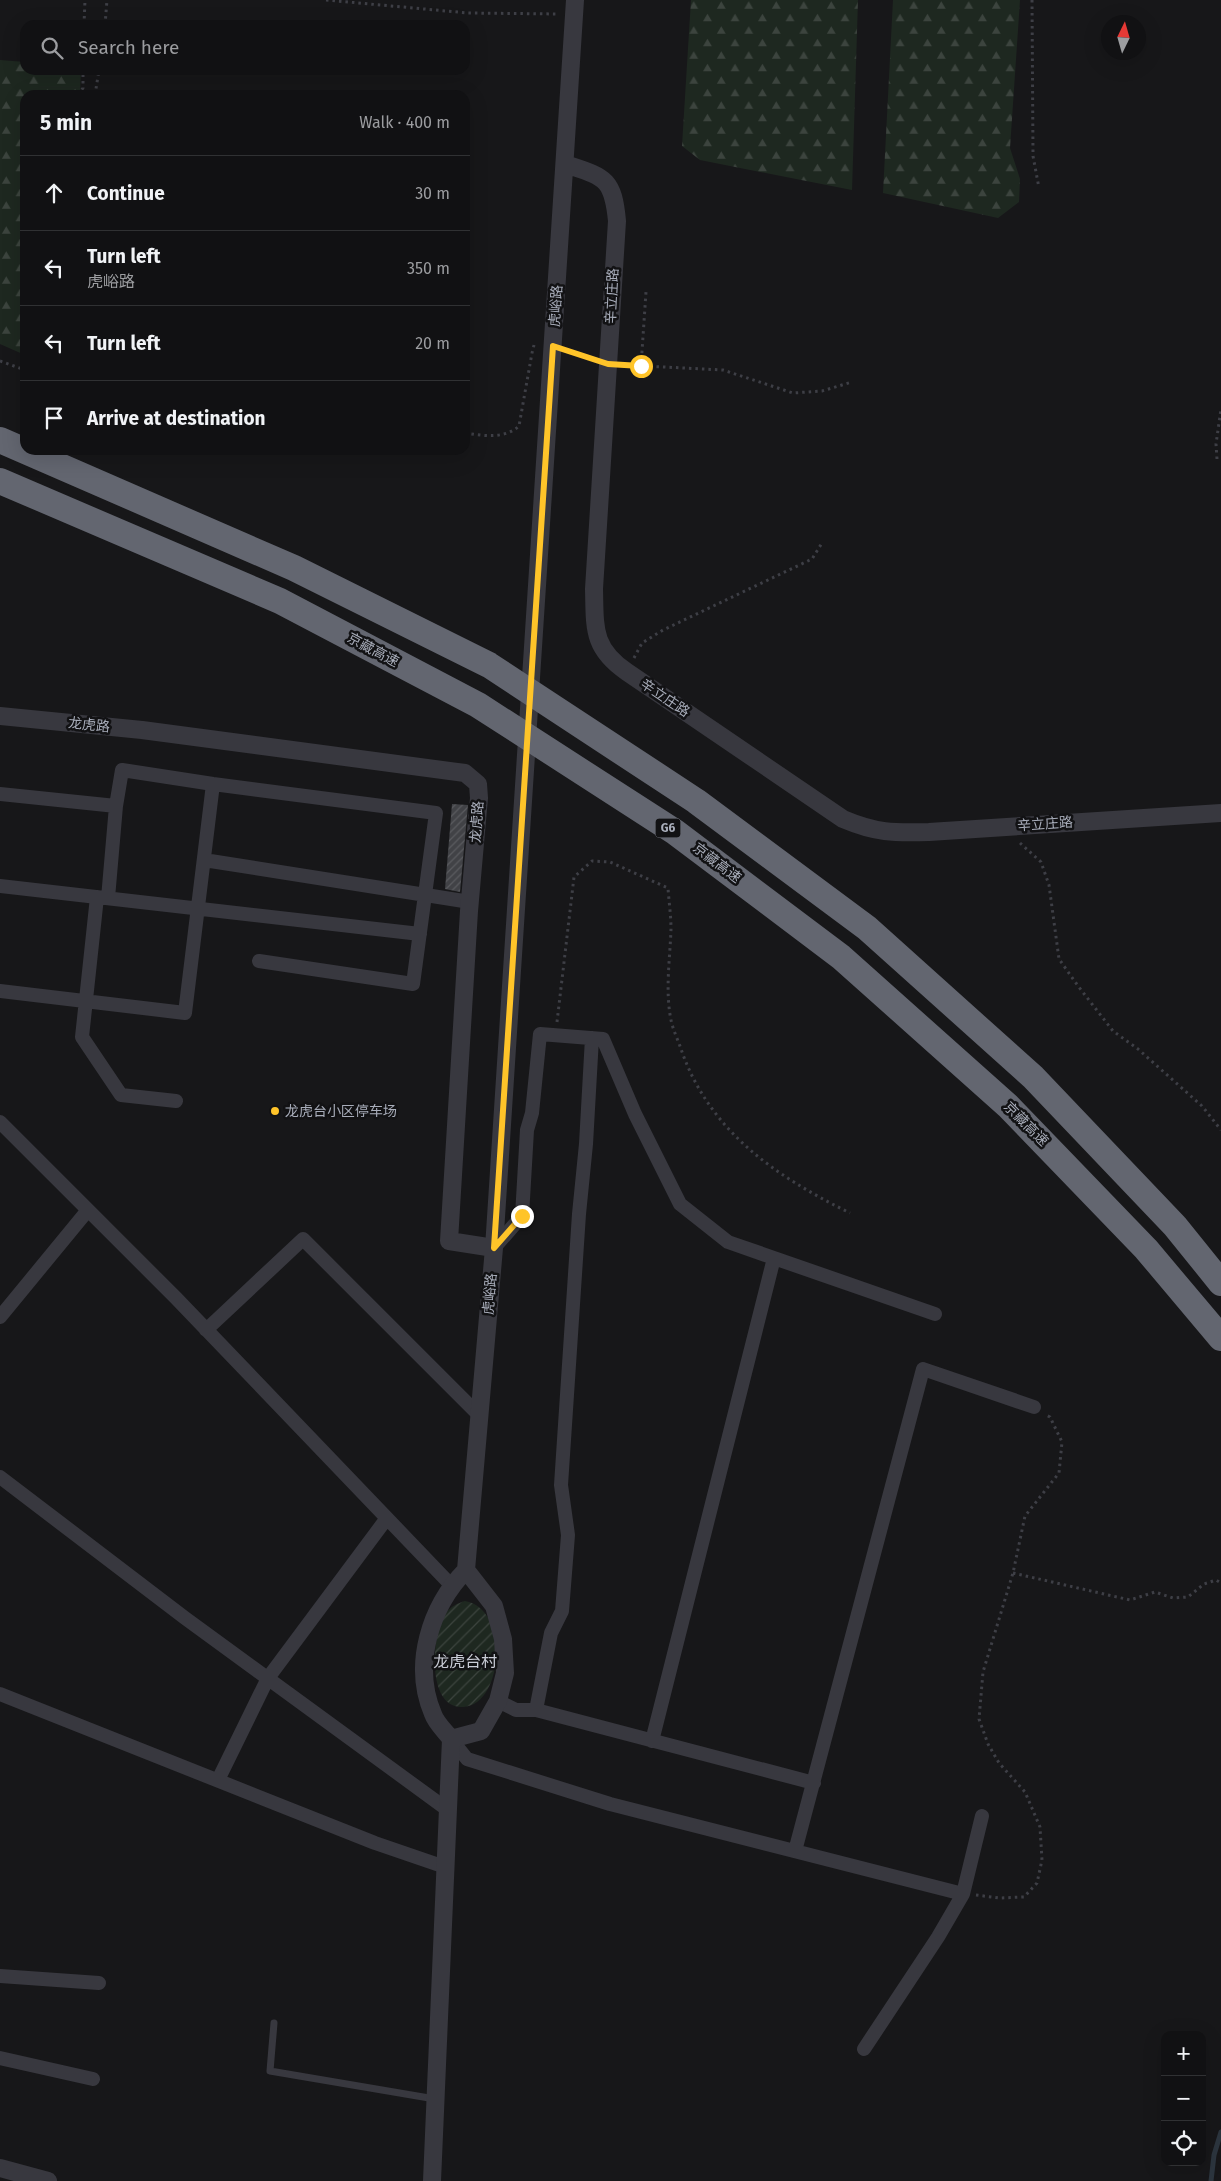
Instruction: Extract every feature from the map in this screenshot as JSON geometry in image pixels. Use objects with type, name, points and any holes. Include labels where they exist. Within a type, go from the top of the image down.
[{"type":"highway","points":[[0,440],[20,449]]},
{"type":"highway","points":[[34,455],[294,568],[489,665],[696,801],[867,928],[1033,1077],[1174,1226],[1221,1283]]},
{"type":"highway","name":"京藏高速","points":[[0,481],[280,601],[478,705],[675,832],[841,956],[1008,1106],[1146,1249],[1221,1338]]},
{"type":"street","name":"虎峪路","points":[[466,1570],[494,1248],[575,7]]},
{"type":"street","name":"辛立庄路","points":[[565,164],[595,174],[607,184],[614,198],[617,221],[594,589],[594,619],[598,638],[606,655],[627,672],[843,819],[867,829],[894,833],[1221,813]]},
{"type":"street","name":"龙虎路","points":[[0,716],[142,730],[465,773],[478,784],[480,798],[470,902],[449,1241],[494,1248]]},
{"type":"street","points":[[176,1101],[121,1095],[82,1037],[84,1001],[122,770],[213,784],[436,812],[413,984],[259,961]]},
{"type":"street","points":[[0,991],[185,1013],[213,784]]},
{"type":"street","points":[[0,794],[116,806]]},
{"type":"street","points":[[204,860],[470,902]]},
{"type":"street","points":[[0,886],[420,934]]},
{"type":"street","points":[[494,1248],[522,1216],[527,1130],[532,1113],[540,1034],[603,1039],[612,1054],[636,1114],[680,1204],[728,1242],[935,1314]]},
{"type":"street","points":[[536,1710],[551,1633],[562,1610],[564,1592],[568,1535],[561,1484],[592,1038]]},
{"type":"street","points":[[0,1122],[206,1330],[451,1585]]},
{"type":"street","points":[[0,1317],[88,1210]]},
{"type":"street","points":[[206,1330],[303,1239],[479,1415]]},
{"type":"street","points":[[652,1741],[774,1258]]},
{"type":"street","points":[[796,1852],[923,1369],[1034,1407]]},
{"type":"street","points":[[0,1477],[185,1618],[448,1810]]},
{"type":"street","points":[[218,1780],[268,1678],[387,1518]]},
{"type":"street","points":[[451,1739],[481,1731],[498,1701],[504,1673],[503,1640],[494,1606],[466,1570],[451,1585],[429,1631],[423,1658],[425,1686],[433,1716],[451,1739],[467,1759],[610,1804],[963,1894]]},
{"type":"street","points":[[0,1694],[375,1843],[445,1867]]},
{"type":"street","points":[[498,1701],[516,1710],[536,1710],[814,1783]]},
{"type":"street","points":[[432,2181],[451,1739]]},
{"type":"street","points":[[864,2049],[938,1937],[963,1894],[982,1816]]},
{"type":"street","points":[[0,1976],[99,1983]]},
{"type":"street","points":[[0,2058],[93,2079]]},
{"type":"street","points":[[0,2168],[48,2181]]},
{"type":"lane","points":[[274,2023],[270,2071],[435,2099]]},
{"type":"path","points":[[84,20],[85,0]]},
{"type":"path","points":[[106,20],[108,0]]},
{"type":"path","points":[[326,0],[468,12],[575,7]]},
{"type":"path","points":[[1032,0],[1032,156],[1039,188]]},
{"type":"path","points":[[82,90],[83,75]]},
{"type":"path","points":[[97,90],[98,75]]},
{"type":"path","points":[[641,366],[646,292]]},
{"type":"path","points":[[470,434],[488,436],[512,433],[519,426],[532,353],[536,341],[608,364],[723,370],[794,393],[822,391],[852,382]]},
{"type":"path","points":[[0,361],[20,368]]},
{"type":"path","points":[[1217,459],[1216,444],[1221,409]]},
{"type":"path","points":[[627,672],[642,643],[662,630],[812,559],[822,543]]},
{"type":"path","points":[[1014,826],[1018,841],[1041,862],[1049,885],[1059,959],[1113,1031],[1138,1049],[1202,1106],[1221,1130]]},
{"type":"path","points":[[556,1035],[574,877],[592,861],[610,862],[668,888],[671,927],[669,978],[671,1020],[688,1069],[712,1110],[748,1149],[812,1194],[850,1213]]},
{"type":"path","points":[[963,1894],[999,1898],[1024,1897],[1036,1883],[1042,1860],[1040,1827],[1025,1792],[998,1763],[988,1744],[979,1719],[983,1672],[1013,1574],[1025,1516],[1059,1473],[1062,1442],[1050,1417],[1034,1407]]},
{"type":"path","points":[[1013,1574],[1130,1600],[1155,1592],[1173,1598],[1188,1597],[1204,1584],[1216,1580],[1221,1583]]},
{"type":"green space","points":[[691,0],[858,0],[852,190],[700,160],[682,146]]},
{"type":"green space","points":[[893,0],[1020,0],[1010,148],[1020,179],[1019,202],[998,218],[883,193]]},
{"type":"green space","points":[[0,60],[20,62],[20,75],[81,75],[80,90],[20,90],[20,353],[0,344]]},
{"type":"green space","points":[[465,1601],[480,1608],[490,1621],[495,1638],[496,1657],[493,1675],[487,1691],[476,1702],[463,1707],[451,1704],[443,1696],[437,1684],[435,1652],[437,1637],[446,1613],[454,1605]]},
{"type":"building","points":[[452,804],[468,805],[460,892],[445,889]]},
{"type":"waterway","points":[[1211,2181],[1214,2155],[1221,2132]]},
{"type":"place","name":"龙虎台小区停车场","points":[[275,1111]]},
{"type":"district","name":"龙虎台村","points":[[465,1661]]},
{"type":"route","points":[[522,1216],[494,1248],[553,346],[608,364],[641,366]]}]
